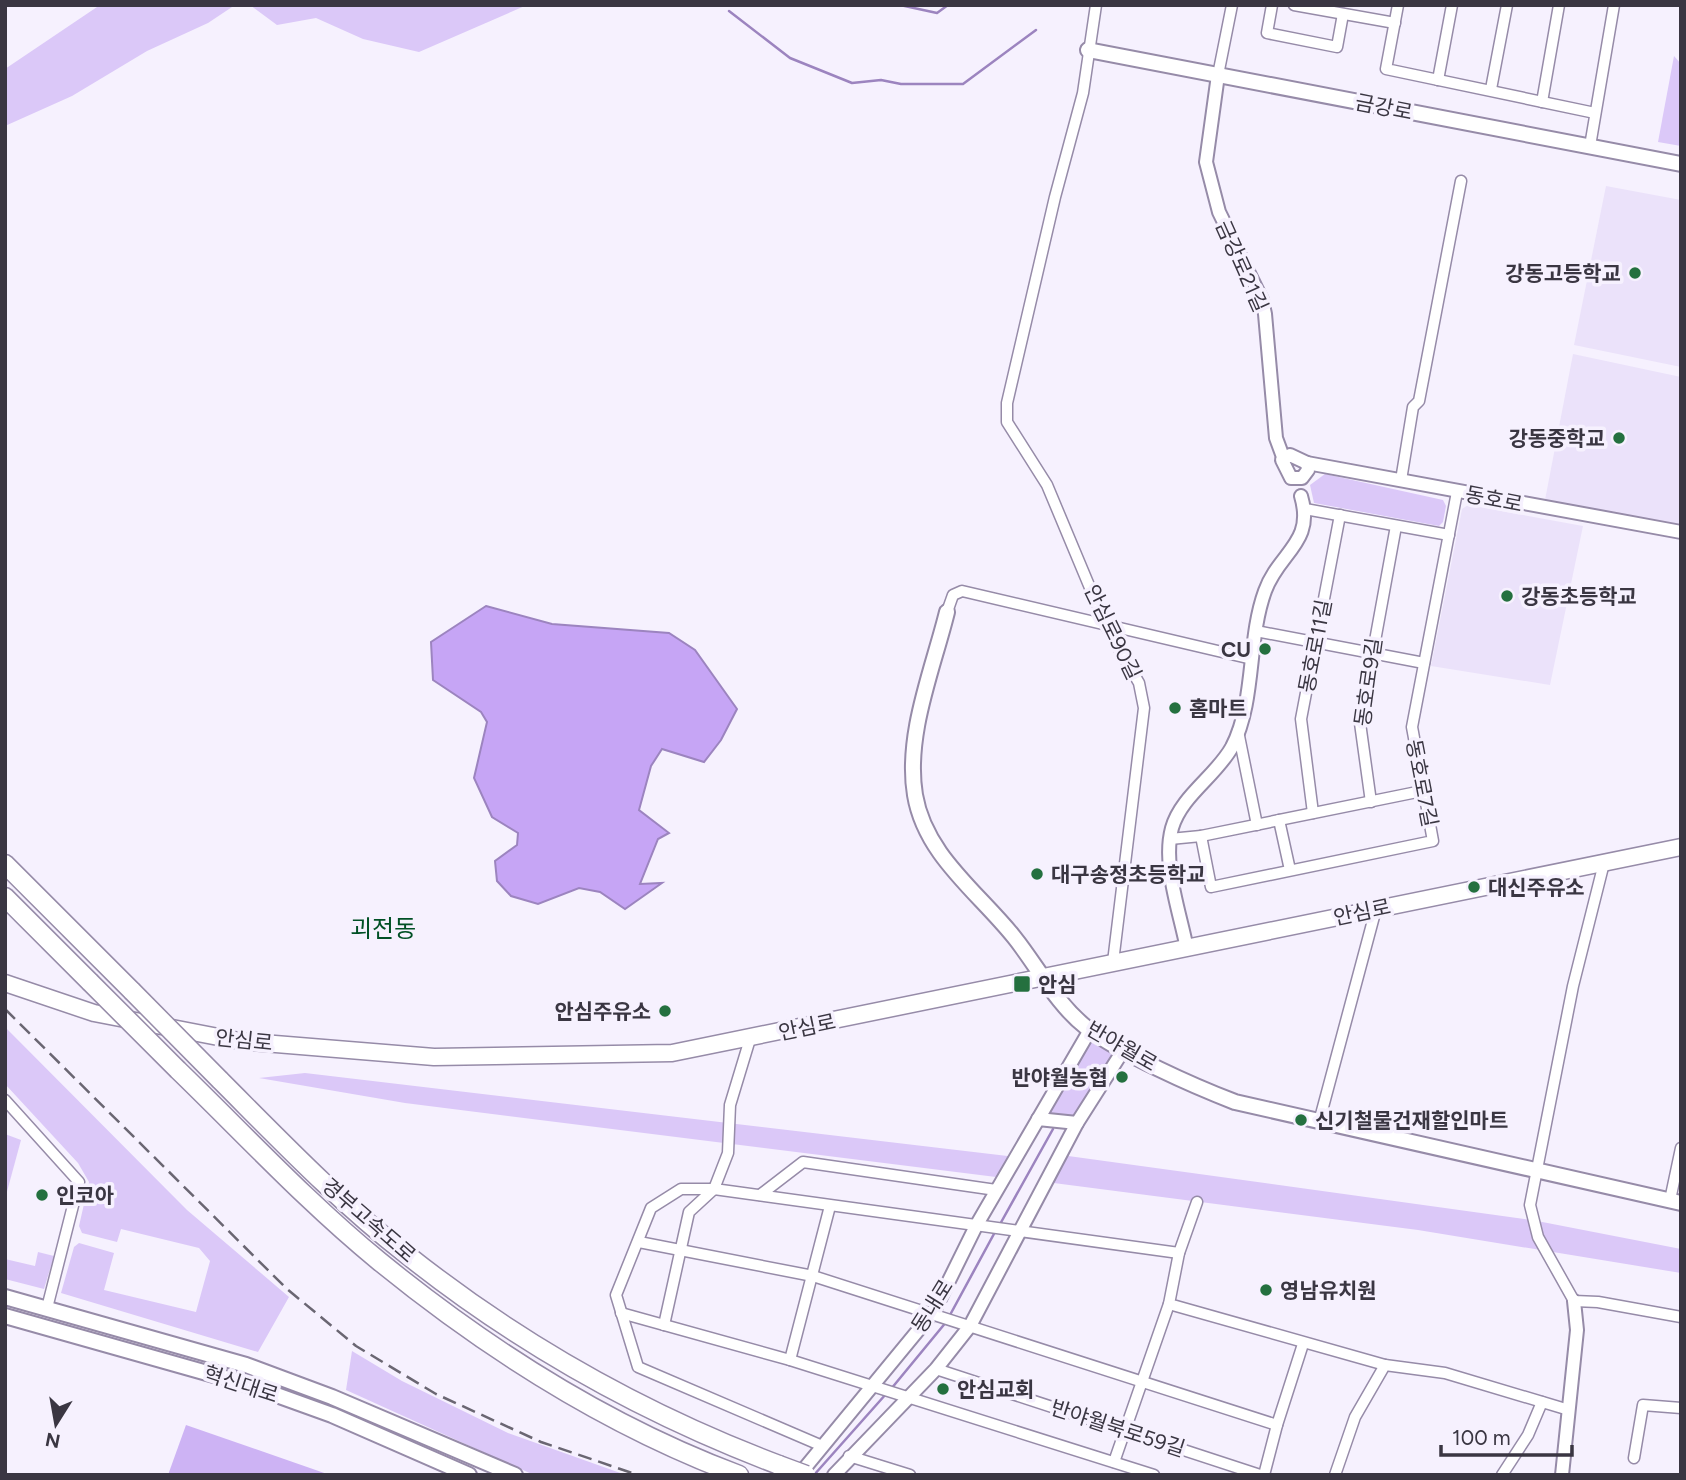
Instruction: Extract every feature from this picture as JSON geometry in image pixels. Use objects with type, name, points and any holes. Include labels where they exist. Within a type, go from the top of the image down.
[{"type":"highway","name":"경부고속도로","points":[[5,864],[220,1080],[343,1199],[404,1253],[474,1305],[612,1391],[702,1434],[806,1475]]},
{"type":"highway","name":"경부고속도로","points":[[5,897],[178,1070],[359,1244],[484,1340],[599,1410],[739,1475]]},
{"type":"main road","name":"금강로","points":[[1088,50],[1681,163]]},
{"type":"main road","name":"반야월로","points":[[947,612],[914,743],[917,804],[923,825],[945,861],[1015,938],[1041,978],[1070,1013],[1090,1030],[1196,1087],[1235,1102],[1676,1202]]},
{"type":"main road","name":"안심로","points":[[5,983],[94,1013],[188,1033],[353,1052],[434,1057],[672,1053],[1681,847]]},
{"type":"main road","points":[[5,1297],[246,1366],[332,1396],[515,1475]]},
{"type":"main road","name":"혁신대로","points":[[5,1317],[258,1389],[332,1415],[469,1475]]},
{"type":"street","points":[[1088,50],[1096,5]]},
{"type":"street","points":[[1218,75],[1232,5]]},
{"type":"street","points":[[1272,5],[1267,33],[1336,47],[1343,14]]},
{"type":"street","points":[[1294,5],[1395,23]]},
{"type":"street","points":[[1398,5],[1385,69],[1595,113]]},
{"type":"street","points":[[1438,80],[1452,5]]},
{"type":"street","points":[[1491,89],[1507,5]]},
{"type":"street","points":[[1542,102],[1559,5]]},
{"type":"street","points":[[1590,146],[1614,5]]},
{"type":"street","name":"안심로90길","points":[[1088,50],[1083,93],[1007,403],[1007,422],[1046,485],[1106,626],[1139,683],[1143,708],[1113,962]]},
{"type":"street","name":"금강로21길","points":[[1218,75],[1206,162],[1219,212],[1264,307],[1276,438],[1283,465],[1297,478],[1295,491],[1301,496],[1305,509]]},
{"type":"street","points":[[1401,480],[1413,407],[1419,401],[1461,181]]},
{"type":"street","name":"동호로","points":[[1283,457],[1290,455],[1307,463],[1681,531]]},
{"type":"street","points":[[1297,478],[1308,470],[1307,463]]},
{"type":"street","name":"동호로7길","points":[[1201,836],[1211,887],[1433,841],[1412,727],[1457,492]]},
{"type":"street","points":[[1187,949],[1169,855],[1170,839],[1182,807],[1224,760],[1238,731],[1266,587],[1300,538],[1305,509],[1449,535]]},
{"type":"street","name":"동호로11길","points":[[1313,813],[1301,719],[1340,515]]},
{"type":"street","name":"동호로9길","points":[[1371,802],[1360,723],[1396,526]]},
{"type":"street","points":[[947,612],[953,595],[962,591],[1252,659]]},
{"type":"street","points":[[1256,631],[1424,663]]},
{"type":"street","points":[[1238,731],[1257,825]]},
{"type":"street","points":[[1170,839],[1201,836],[1422,792]]},
{"type":"street","points":[[1279,820],[1290,870]]},
{"type":"street","points":[[1562,1475],[1577,1330],[1574,1301],[1533,1224],[1530,1205],[1573,986],[1604,863]]},
{"type":"street","points":[[1319,1122],[1376,909]]},
{"type":"street","name":"동내로","points":[[799,1475],[820,1445],[874,1386],[932,1314],[996,1190],[1090,1030]]},
{"type":"street","points":[[664,1325],[689,1212],[714,1189],[728,1153],[730,1105],[750,1039]]},
{"type":"street","points":[[834,1475],[849,1456],[936,1369],[970,1326],[1077,1123],[1125,1049]]},
{"type":"street","points":[[5,1100],[79,1182],[47,1308]]},
{"type":"street","points":[[1038,1119],[1077,1123]]},
{"type":"street","points":[[1676,1202],[1681,1147]]},
{"type":"street","points":[[760,1195],[803,1163],[996,1190]]},
{"type":"street","points":[[820,1445],[638,1367],[616,1296],[651,1208],[681,1189],[714,1189],[1179,1252]]},
{"type":"street","points":[[1114,1462],[1169,1304],[1179,1252],[1197,1202]]},
{"type":"street","points":[[790,1360],[830,1206]]},
{"type":"street","points":[[639,1242],[813,1276],[1277,1425]]},
{"type":"street","points":[[1574,1301],[1598,1302],[1681,1317]]},
{"type":"street","points":[[1169,1304],[1303,1344],[1385,1365],[1445,1373],[1569,1409]]},
{"type":"street","points":[[621,1312],[790,1360],[1154,1475]]},
{"type":"street","points":[[1262,1475],[1303,1344]]},
{"type":"street","points":[[1335,1475],[1354,1416],[1385,1365]]},
{"type":"street","name":"반야월북로59길","points":[[936,1369],[1262,1475]]},
{"type":"street","points":[[1502,1475],[1528,1435],[1542,1402]]},
{"type":"street","points":[[1634,1458],[1643,1405],[1681,1408]]},
{"type":"street","points":[[849,1456],[910,1475]]},
{"type":"shaded area","points":[[100,5],[235,5],[208,23],[147,51],[72,96],[5,126],[5,69]]},
{"type":"shaded area","points":[[250,5],[527,5],[419,52],[363,39],[316,18],[277,25]]},
{"type":"shaded area","points":[[1674,56],[1681,64],[1681,146],[1658,142]]},
{"type":"shaded area","name":"강동고등학교","points":[[1606,186],[1681,200],[1681,367],[1574,345]]},
{"type":"shaded area","name":"강동중학교","points":[[1573,354],[1681,377],[1680,524],[1545,500]]},
{"type":"shaded area","points":[[1325,474],[1443,500],[1446,506],[1443,522],[1439,526],[1314,503],[1310,485]]},
{"type":"shaded area","name":"강동초등학교","points":[[1468,505],[1583,526],[1550,685],[1431,666],[1462,509]]},
{"type":"shaded area","points":[[486,606],[552,624],[669,633],[695,650],[737,709],[721,740],[704,762],[662,749],[651,766],[639,810],[669,833],[658,839],[640,884],[662,883],[625,909],[600,892],[579,888],[538,904],[511,896],[497,881],[495,861],[517,845],[518,833],[492,817],[474,778],[487,722],[481,712],[433,680],[431,642]]},
{"type":"shaded area","points":[[5,1027],[187,1210],[289,1297],[258,1352],[61,1293],[74,1247],[79,1243],[114,1253],[104,1290],[196,1312],[210,1261],[199,1248],[121,1229],[117,1242],[82,1233],[79,1226],[89,1182],[78,1163],[5,1084]]},
{"type":"shaded area","points":[[1090,1030],[1124,1049],[1077,1123],[1038,1119]]},
{"type":"shaded area","points":[[305,1073],[1016,1157],[1004,1178],[405,1103],[259,1078]]},
{"type":"shaded area","points":[[5,1134],[21,1140],[5,1199]]},
{"type":"shaded area","points":[[1061,1155],[1532,1220],[1681,1249],[1681,1273],[1418,1230],[1046,1182]]},
{"type":"shaded area","points":[[38,1252],[54,1256],[44,1289],[5,1279],[5,1259],[35,1266]]},
{"type":"shaded area","points":[[352,1351],[402,1381],[508,1433],[626,1475],[534,1475],[346,1390]]},
{"type":"shaded area","points":[[186,1425],[330,1475],[168,1475]]},
{"type":"waterway","points":[[900,5],[937,13],[948,5]]},
{"type":"waterway","points":[[729,11],[790,58],[852,83],[881,80],[901,84],[963,84],[1036,30]]},
{"type":"waterway","points":[[999,1226],[1053,1129]]},
{"type":"waterway","points":[[950,1315],[995,1232]]},
{"type":"waterway","points":[[891,1389],[947,1321]]},
{"type":"waterway","points":[[814,1475],[886,1394]]},
{"type":"railway","points":[[5,1009],[287,1289],[356,1346],[436,1394],[541,1442],[638,1475]]},
{"type":"place","name":"강동고등학교","points":[[1635,273]]},
{"type":"place","name":"강동중학교","points":[[1619,438]]},
{"type":"place","name":"강동초등학교","points":[[1507,596]]},
{"type":"place","name":"CU","points":[[1265,649]]},
{"type":"place","name":"홈마트","points":[[1175,708]]},
{"type":"place","name":"대구송정초등학교","points":[[1037,874]]},
{"type":"place","name":"대신주유소","points":[[1474,887]]},
{"type":"place","name":"안심","points":[[1022,984]]},
{"type":"place","name":"안심주유소","points":[[665,1011]]},
{"type":"place","name":"반야월농협","points":[[1122,1077]]},
{"type":"place","name":"신기철물건재할인마트","points":[[1301,1120]]},
{"type":"place","name":"인코아","points":[[42,1195]]},
{"type":"place","name":"영남유치원","points":[[1266,1290]]},
{"type":"place","name":"안심교회","points":[[943,1389]]},
{"type":"district","name":"괴전동","points":[[383,928]]}]
